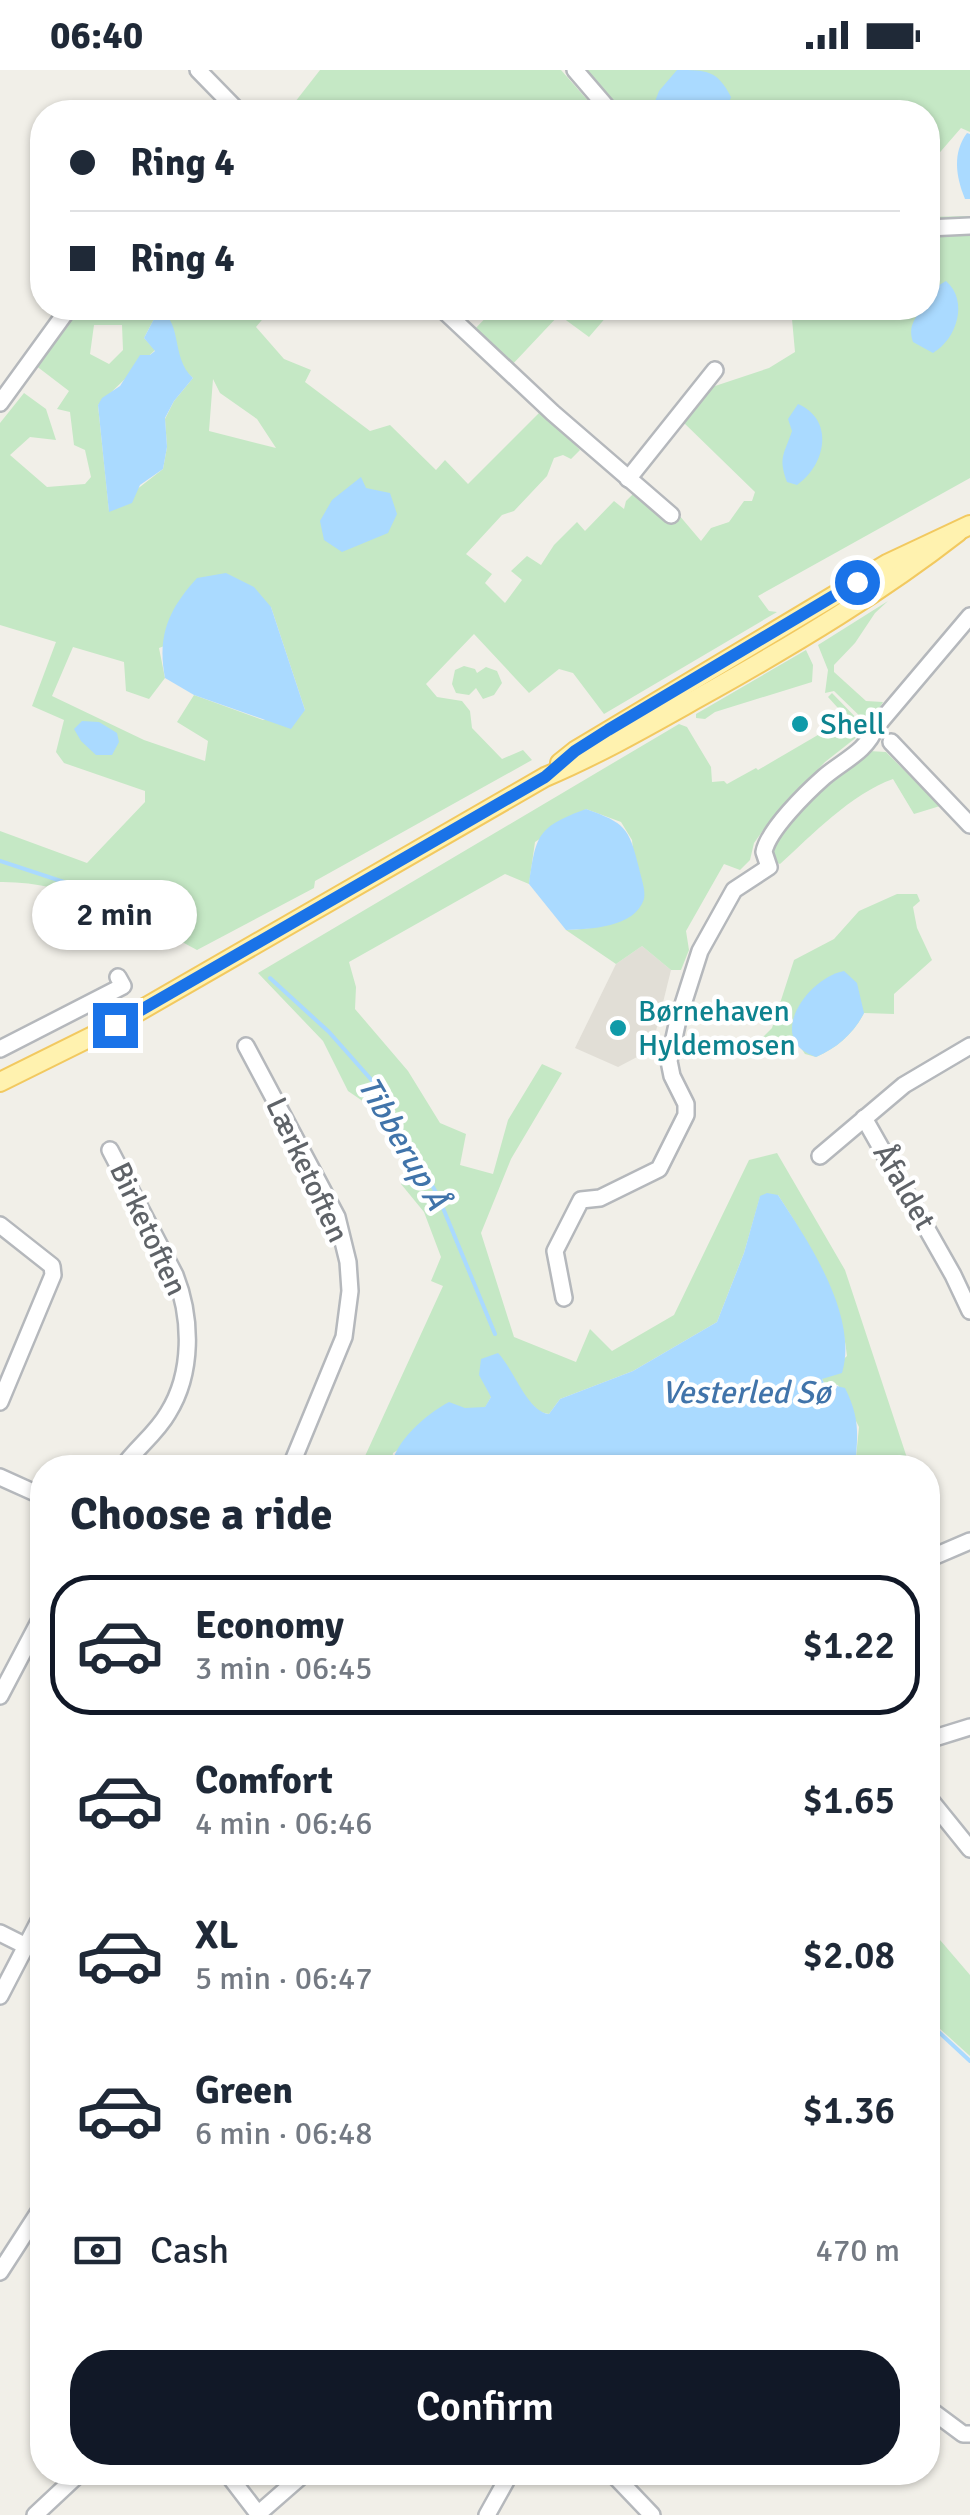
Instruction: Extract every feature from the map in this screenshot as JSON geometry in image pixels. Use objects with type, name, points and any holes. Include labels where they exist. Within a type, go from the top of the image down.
[{"type":"main road","points":[[0,1082],[115,1025],[545,777],[598,754],[819,628],[894,582],[964,529]]},
{"type":"street","points":[[198,70],[227,100]]},
{"type":"street","points":[[575,70],[601,100]]},
{"type":"street","points":[[940,227],[970,226]]},
{"type":"street","points":[[0,403],[60,320]]},
{"type":"street","points":[[454,320],[553,414],[671,515]]},
{"type":"street","points":[[628,479],[715,370]]},
{"type":"street","points":[[564,1298],[556,1250],[581,1200],[600,1198],[659,1168],[686,1115],[686,1104],[669,1062],[671,1046],[700,951],[724,905],[734,890],[769,867],[764,860],[765,844],[775,829],[824,777],[864,748],[876,727],[970,616]]},
{"type":"street","points":[[892,742],[970,825]]},
{"type":"street","points":[[0,1050],[123,986],[118,977]]},
{"type":"street","name":"Lærketoften","points":[[246,1046],[336,1217],[350,1276],[344,1337],[295,1455]]},
{"type":"street","name":"Åfaldet","points":[[820,1156],[904,1086],[970,1046]]},
{"type":"street","name":"Åfaldet","points":[[864,1118],[970,1311]]},
{"type":"street","name":"Birketoften","points":[[110,1150],[176,1275],[188,1326],[187,1354],[170,1412],[133,1455]]},
{"type":"street","points":[[0,1224],[52,1266],[53,1275],[0,1402]]},
{"type":"street","points":[[0,1477],[30,1491]]},
{"type":"street","points":[[940,1554],[970,1541]]},
{"type":"street","points":[[0,1696],[30,1640]]},
{"type":"street","points":[[0,1653],[18,1663]]},
{"type":"street","points":[[940,1736],[970,1727]]},
{"type":"street","points":[[940,1812],[970,1849]]},
{"type":"street","points":[[0,1933],[26,1946]]},
{"type":"street","points":[[0,1996],[30,1938]]},
{"type":"street","points":[[0,2272],[30,2226]]},
{"type":"street","points":[[940,2417],[963,2434],[970,2434]]},
{"type":"street","points":[[35,2515],[67,2485]]},
{"type":"street","points":[[236,2485],[259,2514],[291,2485]]},
{"type":"street","points":[[486,2515],[503,2485]]},
{"type":"street","points":[[624,2485],[652,2515]]},
{"type":"shaded area","points":[[642,946],[671,970],[655,1035],[660,1045],[618,1067],[575,1048],[616,964]]},
{"type":"green space","points":[[320,70],[561,70],[587,100],[297,100]]},
{"type":"green space","points":[[582,70],[970,70],[970,132],[961,128],[940,152],[940,100],[608,100]]},
{"type":"green space","points":[[970,216],[970,478],[758,596],[769,611],[777,612],[604,714],[573,673],[559,669],[529,693],[474,634],[426,684],[437,697],[462,701],[470,711],[472,728],[502,759],[523,750],[532,760],[315,881],[314,888],[197,950],[151,925],[77,894],[26,883],[0,882],[0,831],[87,863],[145,802],[145,791],[64,763],[56,752],[64,720],[32,706],[56,642],[0,625],[0,423],[24,393],[46,409],[56,440],[30,437],[10,455],[47,487],[85,484],[91,477],[85,450],[74,445],[70,412],[57,409],[69,391],[35,365],[69,320],[153,320],[144,338],[155,350],[98,405],[109,511],[163,469],[167,447],[165,419],[193,378],[183,369],[157,320],[262,320],[256,327],[284,359],[311,370],[305,382],[370,431],[390,425],[436,470],[445,460],[468,484],[542,410],[580,450],[571,459],[563,455],[554,458],[547,476],[514,511],[502,515],[466,554],[492,574],[485,583],[505,603],[522,580],[511,571],[527,556],[541,565],[577,522],[585,531],[614,501],[624,509],[635,492],[673,508],[701,541],[711,528],[729,522],[744,501],[752,501],[755,492],[682,421],[709,388],[769,368],[795,352],[792,320],[940,320],[940,217]],"holes":[[[94,325],[122,325],[123,350],[109,364],[90,354]],[[213,379],[220,393],[257,419],[276,448],[209,431]],[[271,607],[305,710],[263,720],[194,695],[177,722],[208,741],[205,761],[144,740],[52,696],[73,647],[124,662],[126,691],[149,699],[165,678],[159,648]]]},
{"type":"green space","points":[[484,320],[554,320],[510,367],[473,331]]},
{"type":"green space","points":[[566,320],[604,320],[589,337]]},
{"type":"green space","points":[[888,601],[834,665],[834,672],[866,701],[883,702],[869,725],[834,691],[825,693],[828,670],[818,645]]},
{"type":"green space","points":[[806,650],[813,665],[812,682],[715,712],[705,719],[696,718],[696,714]]},
{"type":"green space","points":[[464,666],[477,673],[486,667],[497,671],[502,683],[494,695],[483,699],[476,688],[469,695],[456,693],[452,684],[455,670]]},
{"type":"green space","points":[[832,693],[867,729],[825,762],[771,819],[754,843],[750,860],[740,870],[724,864],[686,931],[689,950],[681,970],[671,970],[642,946],[616,964],[566,930],[604,925],[639,908],[632,840],[621,822],[586,809],[535,842],[529,884],[505,874],[349,962],[356,987],[355,1009],[408,1071],[440,1123],[466,1134],[460,1165],[493,1174],[508,1120],[542,1064],[562,1073],[511,1159],[481,1233],[514,1337],[576,1362],[590,1329],[612,1351],[674,1315],[749,1160],[777,1153],[845,1270],[906,1455],[856,1455],[859,1427],[838,1385],[824,1383],[822,1379],[847,1356],[838,1313],[812,1252],[778,1195],[760,1197],[744,1253],[717,1322],[633,1371],[560,1399],[549,1414],[540,1412],[526,1399],[491,1397],[485,1408],[465,1408],[393,1455],[366,1455],[443,1286],[431,1281],[441,1257],[424,1212],[401,1184],[405,1166],[380,1113],[348,1091],[323,1041],[258,973],[679,724],[687,727],[711,767],[712,782],[727,784],[847,718],[828,697]]},
{"type":"green space","points":[[869,751],[886,752],[940,806],[914,814],[893,779],[847,805],[780,864],[766,858],[798,813]]},
{"type":"green space","points":[[897,894],[917,894],[920,901],[913,907],[917,928],[932,960],[894,994],[894,1014],[864,1013],[844,1039],[816,1057],[805,1054],[795,1039],[768,1052],[761,1039],[772,1028],[794,960],[834,939],[859,911]]},
{"type":"green space","points":[[940,1940],[970,1975],[970,2056],[940,2029]]},
{"type":"water","points":[[677,70],[704,71],[721,81],[731,97],[656,100]]},
{"type":"water","points":[[967,133],[970,199],[965,199],[957,165]]},
{"type":"water","points":[[946,281],[953,289],[957,319],[948,339],[933,353],[913,342],[912,328],[914,320],[940,320],[940,285]]},
{"type":"water","points":[[153,320],[170,320],[181,359],[193,378],[165,418],[167,447],[163,469],[140,485],[132,503],[109,512],[98,405],[120,386],[140,355],[155,351],[144,338]]},
{"type":"water","points":[[798,404],[818,421],[822,443],[815,466],[797,485],[787,482],[783,461],[792,431],[788,419]]},
{"type":"water","points":[[361,477],[366,488],[390,493],[397,514],[388,533],[342,552],[324,540],[320,521],[332,500]]},
{"type":"water","points":[[226,573],[254,587],[271,607],[305,710],[291,729],[194,695],[165,678],[164,636],[172,613],[197,578]]},
{"type":"water","points":[[82,721],[99,722],[117,733],[119,742],[112,755],[96,755],[81,741],[74,729]]},
{"type":"water","points":[[586,809],[609,818],[628,835],[644,899],[639,909],[621,921],[566,930],[529,884],[531,867],[537,843],[548,828]]},
{"type":"water","points":[[844,971],[857,983],[864,1013],[844,1039],[816,1057],[801,1049],[793,1037],[792,1024],[805,997],[830,976]]},
{"type":"water","name":"Vesterled Sø","points":[[778,1195],[816,1257],[837,1304],[845,1351],[842,1373],[822,1379],[845,1388],[850,1399],[857,1426],[856,1455],[395,1455],[421,1421],[449,1402],[465,1408],[485,1407],[491,1397],[479,1375],[481,1359],[498,1353],[534,1406],[549,1414],[560,1399],[633,1371],[717,1322],[744,1253],[760,1196]]},
{"type":"waterway","name":"Tibberup Å","points":[[0,861],[155,912]]},
{"type":"waterway","name":"Tibberup Å","points":[[270,978],[329,1032],[376,1085],[438,1196],[495,1334]]},
{"type":"waterway","name":"Tibberup Å","points":[[940,2033],[970,2061]]},
{"type":"place","name":"Shell","points":[[800,724]]},
{"type":"place","name":"Børnehaven Hyldemosen","points":[[618,1028]]},
{"type":"route","points":[[115,1025],[545,777],[608,730],[857,582]]}]
